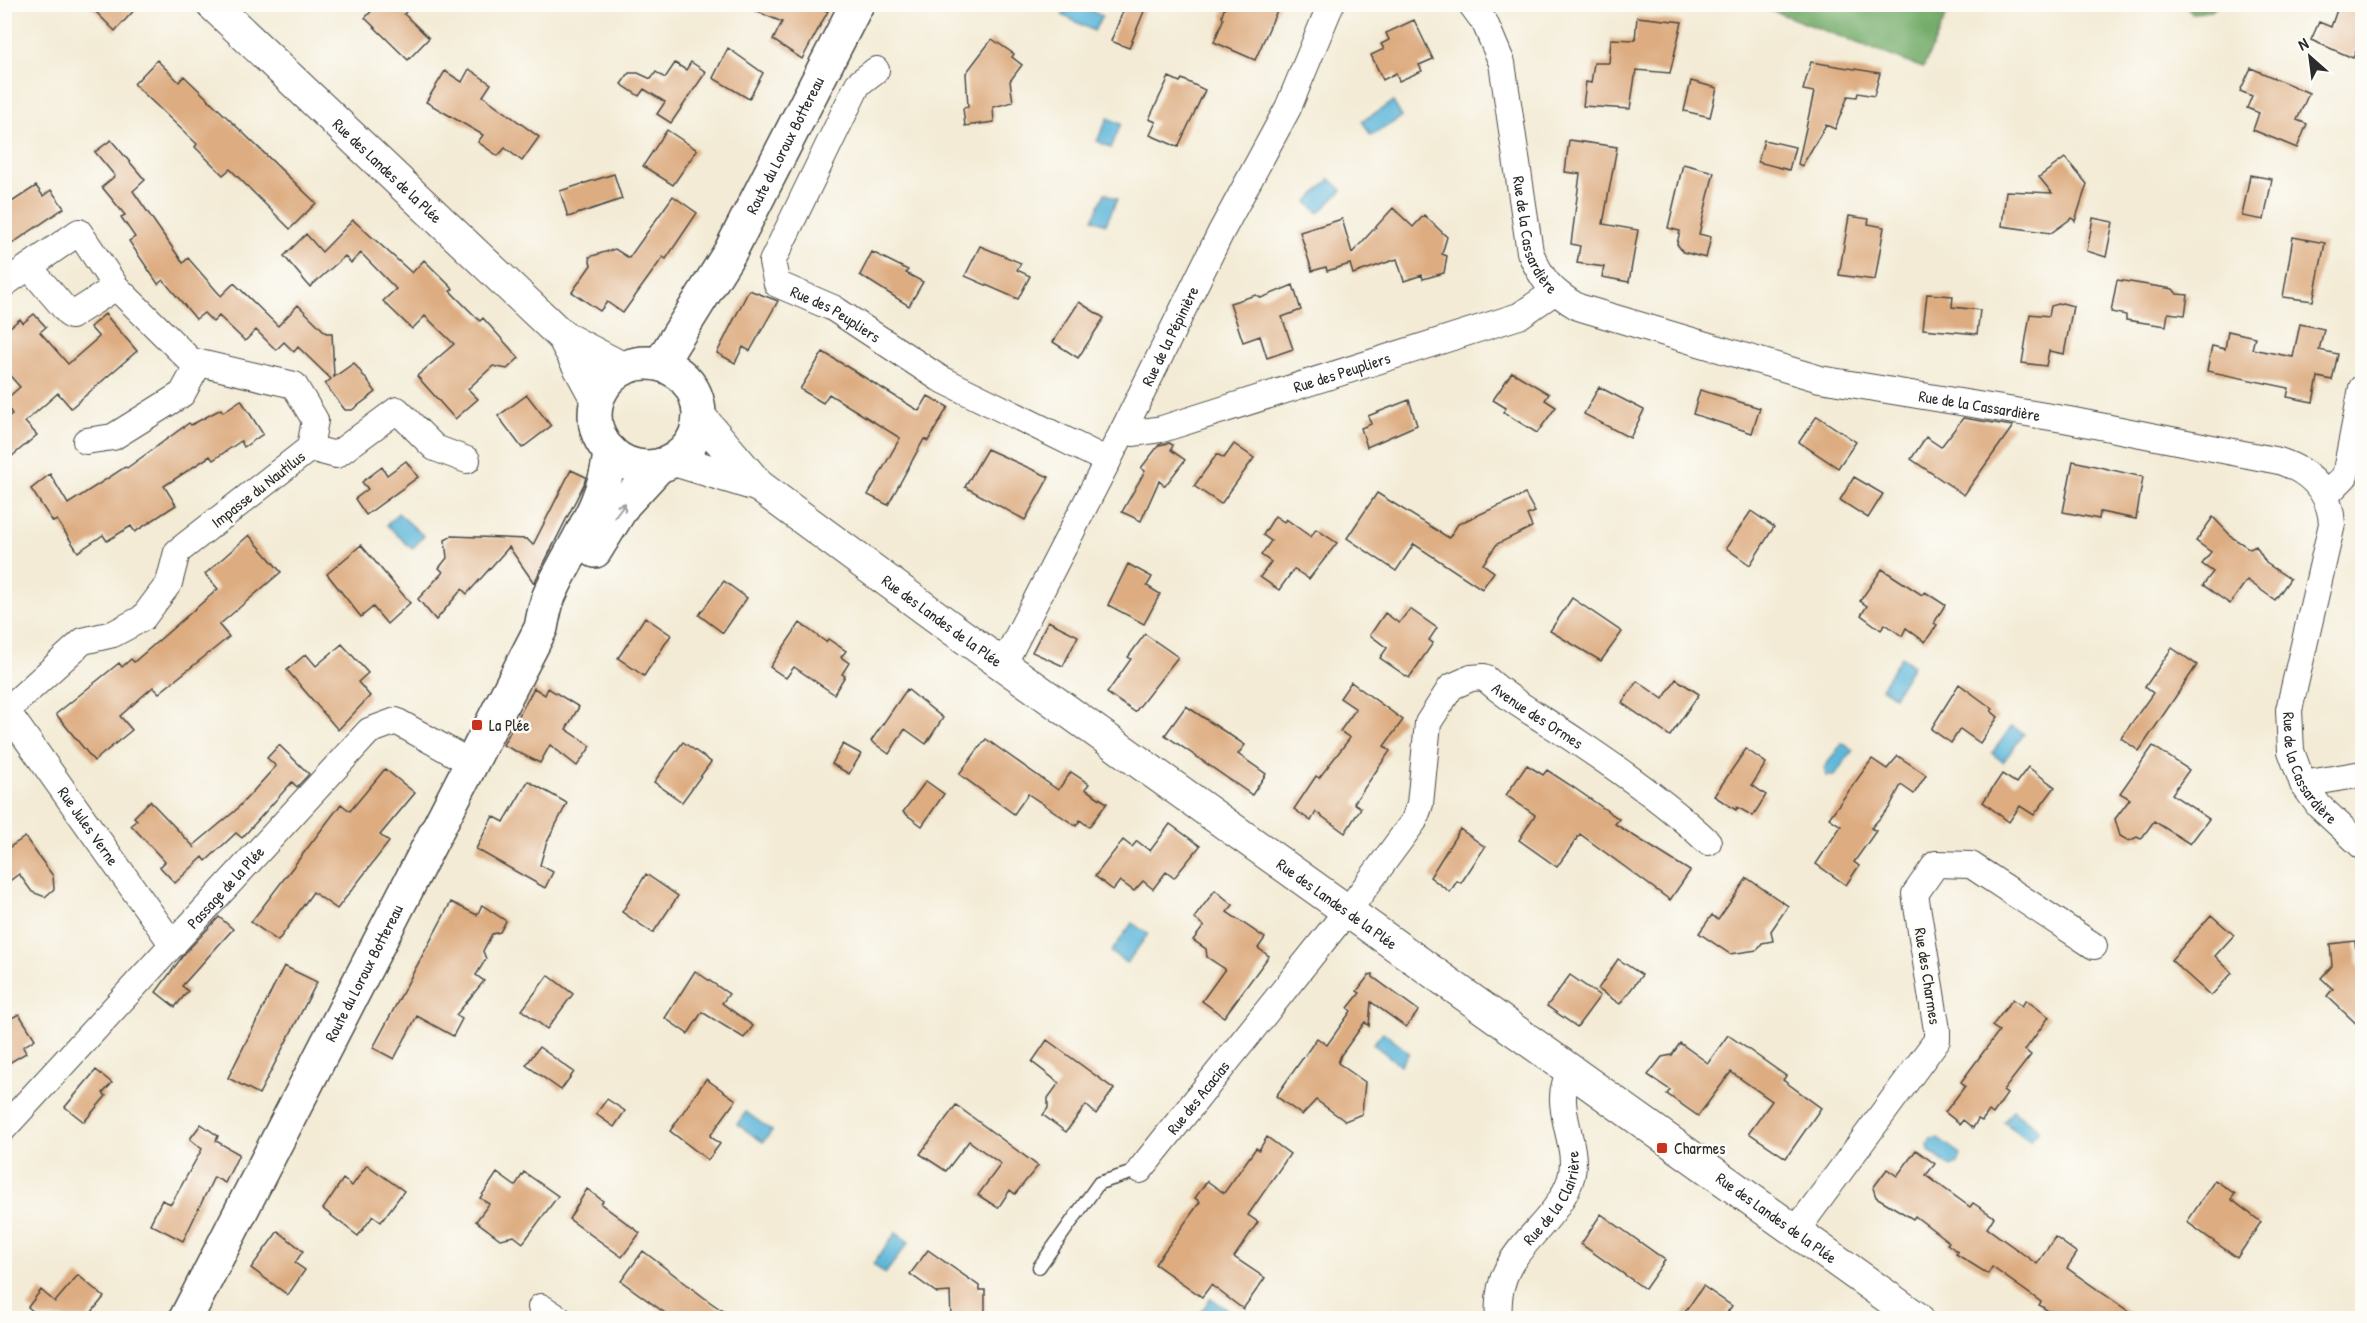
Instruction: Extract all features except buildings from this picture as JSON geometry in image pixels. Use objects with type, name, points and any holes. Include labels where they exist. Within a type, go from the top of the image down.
[{"type":"main road","name":"Route du Loroux Bottereau","points":[[670,369],[711,284],[857,4]]},
{"type":"main road","points":[[541,628],[561,608],[624,504],[666,463],[687,449],[696,434],[700,417],[698,400],[691,386],[670,369],[640,363],[624,369],[605,382],[597,400],[597,427],[610,451],[624,462],[641,467],[666,463]]},
{"type":"main road","points":[[541,628],[548,598],[603,492],[609,472],[610,451]]},
{"type":"main road","name":"Route du Loroux Bottereau","points":[[186,1318],[541,628]]},
{"type":"street","name":"Rue des Landes de la Plée","points":[[212,4],[562,337],[624,369]]},
{"type":"street","name":"Rue de la Pépinière","points":[[1003,665],[1124,431],[1221,232],[1288,108],[1331,4]]},
{"type":"street","name":"Rue de la Cassardière","points":[[1471,4],[1485,23],[1502,63],[1530,252],[1539,273],[1554,292],[1578,307],[1820,379],[2069,420],[2278,461],[2299,468],[2326,495],[2331,510],[2330,538],[2289,710],[2291,751],[2303,784],[2319,806],[2362,846]]},
{"type":"street","name":"Rue des Peupliers","points":[[876,70],[858,84],[772,262],[777,284],[833,308],[939,378],[1108,461]]},
{"type":"street","name":"Impasse du Nautilus","points":[[4,284],[79,232],[116,287],[191,361],[294,385],[315,420],[310,448],[177,552],[169,583],[143,618],[113,634],[83,641],[6,709]]},
{"type":"street","points":[[29,267],[70,315],[116,287]]},
{"type":"street","name":"Rue des Peupliers","points":[[1124,431],[1134,433],[1162,429],[1519,316],[1554,292]]},
{"type":"street","name":"Rue des Landes de la Plée","points":[[562,337],[597,400]]},
{"type":"street","points":[[86,441],[113,437],[182,394],[199,363]]},
{"type":"street","points":[[2326,495],[2345,476],[2362,388]]},
{"type":"street","points":[[310,448],[336,455],[397,410],[435,448],[467,460]]},
{"type":"street","name":"Rue des Landes de la Plée","points":[[700,417],[759,486],[1003,665],[1917,1318]]},
{"type":"street","name":"Rue des Landes de la Plée","points":[[666,463],[759,486]]},
{"type":"street","name":"Avenue des Ormes","points":[[1347,911],[1414,821],[1420,804],[1428,723],[1452,687],[1471,678],[1484,677],[1504,695],[1579,743],[1682,818],[1708,842]]},
{"type":"street","name":"Rue Jules Verne","points":[[6,709],[173,945]]},
{"type":"street","name":"Passage de la Plée","points":[[4,1128],[369,731],[396,721],[471,763]]},
{"type":"street","points":[[2303,784],[2362,774]]},
{"type":"street","name":"Rue des Charmes","points":[[1795,1232],[1937,1040],[1938,1030],[1915,894],[1936,864],[1971,865],[2094,946]]},
{"type":"street","name":"Rue des Acacias","points":[[1140,1170],[1347,911]]},
{"type":"street","name":"Rue de la Clairière","points":[[1499,1318],[1497,1297],[1509,1265],[1565,1192],[1571,1178],[1572,1159],[1561,1088],[1572,1070]]},
{"type":"lane","name":"Rue des Acacias","points":[[1039,1268],[1099,1183],[1140,1170]]},
{"type":"green space","points":[[1757,5],[1951,5],[1923,68]]},
{"type":"green space","points":[[2184,5],[2217,5],[2210,11],[2192,13]]},
{"type":"water","points":[[1068,5],[1080,5],[1102,16],[1094,31],[1062,15]]},
{"type":"water","points":[[1393,102],[1402,117],[1371,136],[1362,121]]},
{"type":"water","points":[[1108,118],[1121,124],[1111,148],[1097,141]]},
{"type":"water","points":[[1330,179],[1342,190],[1319,213],[1307,202]]},
{"type":"water","points":[[1105,193],[1117,199],[1106,224],[1093,219]]},
{"type":"water","points":[[398,513],[424,536],[412,549],[387,525]]},
{"type":"water","points":[[1901,657],[1913,665],[1894,696],[1881,688]]},
{"type":"water","points":[[2012,726],[2024,734],[2003,762],[1992,753]]},
{"type":"water","points":[[1842,743],[1853,750],[1834,776],[1827,776],[1824,768]]},
{"type":"water","points":[[1132,923],[1148,934],[1127,963],[1111,952]]},
{"type":"water","points":[[1383,1032],[1409,1053],[1400,1065],[1373,1044]]},
{"type":"water","points":[[2013,1110],[2039,1130],[2030,1141],[2004,1122]]},
{"type":"water","points":[[746,1112],[772,1131],[763,1142],[737,1124]]},
{"type":"water","points":[[1938,1138],[1960,1154],[1958,1164],[1951,1167],[1929,1151],[1928,1144],[1931,1139]]},
{"type":"water","points":[[896,1233],[909,1242],[885,1274],[873,1264]]},
{"type":"water","points":[[1211,1298],[1239,1318],[1208,1318],[1200,1313]]},
{"type":"place","name":"La Plée","points":[[477,725]]},
{"type":"place","name":"Charmes","points":[[1662,1148]]}]
